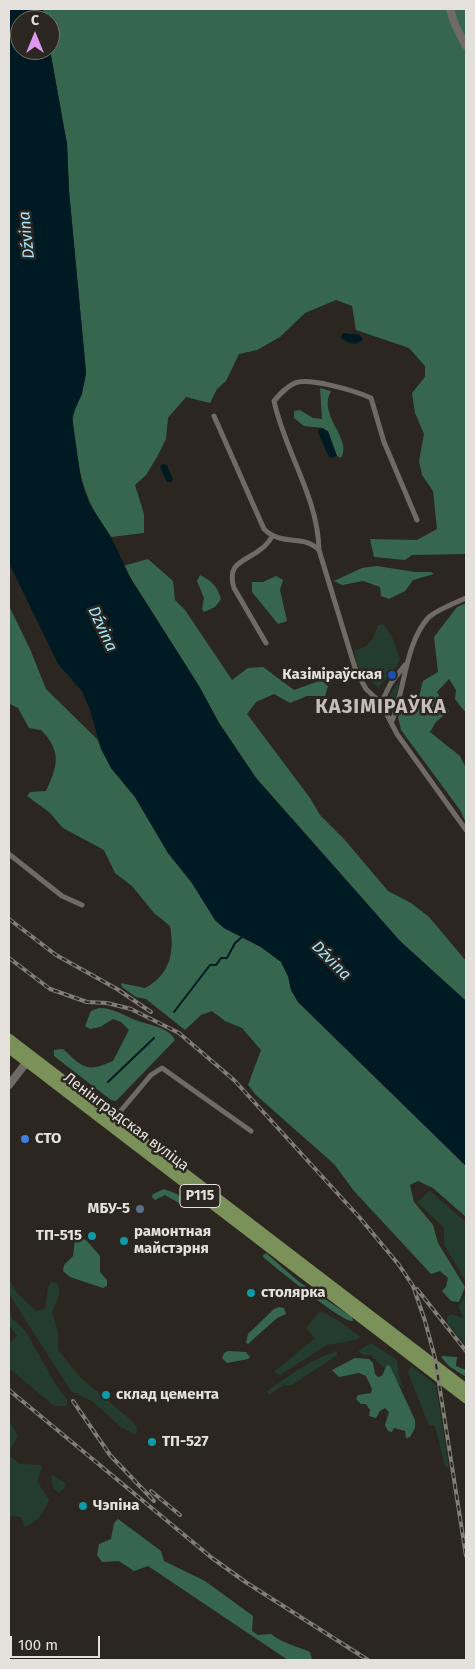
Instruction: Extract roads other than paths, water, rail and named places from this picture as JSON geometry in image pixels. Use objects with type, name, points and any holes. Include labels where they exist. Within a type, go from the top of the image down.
[{"type":"main road","name":"Ленінградская вуліца","points":[[9,1038],[29,1059],[111,1123],[210,1198],[382,1322],[466,1388]]},
{"type":"main road","name":"Ленінградская вуліца","points":[[9,1049],[29,1059]]},
{"type":"main road","name":"Ленінградская вуліца","points":[[210,1198],[374,1330],[466,1400]]},
{"type":"street","points":[[450,9],[455,25],[466,46]]},
{"type":"street","points":[[417,520],[384,442],[371,398],[352,389],[296,382],[282,392],[274,401],[277,415],[303,479],[319,531],[319,550],[355,668],[366,688],[381,702],[398,734],[466,830]]},
{"type":"street","points":[[214,416],[264,529],[272,537],[313,544],[319,550]]},
{"type":"street","points":[[266,643],[234,588],[231,578],[233,569],[239,563],[263,548],[272,537]]},
{"type":"street","points":[[392,721],[400,700],[405,665],[418,634],[429,617],[466,598]]},
{"type":"street","points":[[381,702],[391,683],[405,665]]},
{"type":"street","points":[[9,854],[62,896],[82,905]]},
{"type":"street","points":[[9,1085],[29,1059]]},
{"type":"street","points":[[111,1123],[151,1075],[162,1068],[251,1131]]},
{"type":"street","points":[[374,1330],[382,1322]]},
{"type":"water","name":"Dźvina","points":[[9,9],[43,9],[10,10],[10,60],[52,60],[67,144],[69,191],[86,372],[82,394],[72,416],[81,480],[89,503],[111,537],[131,579],[199,686],[219,723],[256,778],[400,941],[466,1001],[466,1166],[298,1002],[291,990],[288,976],[281,962],[261,947],[224,928],[215,920],[192,883],[168,853],[135,797],[111,768],[101,749],[90,710],[82,691],[58,664],[9,563]]},
{"type":"water","points":[[344,333],[360,335],[363,339],[355,344],[349,343],[341,338]]},
{"type":"water","points":[[320,428],[328,431],[337,456],[331,458],[328,455],[318,432]]},
{"type":"water","points":[[162,464],[167,465],[173,480],[171,482],[167,482],[160,467]]},
{"type":"waterway","points":[[174,1012],[210,965],[216,965],[221,958],[227,958],[235,943],[242,937]]},
{"type":"waterway","points":[[108,1082],[154,1038]]},
{"type":"railway","points":[[9,919],[56,955],[117,989],[151,1012]]},
{"type":"railway","points":[[9,958],[50,989],[87,1002],[107,1003],[131,1009],[179,1033],[234,1080],[360,1218],[399,1265],[413,1286],[435,1358],[466,1556]]},
{"type":"railway","points":[[417,1289],[466,1351]]},
{"type":"railway","points":[[9,1390],[212,1558],[247,1583],[368,1660]]},
{"type":"railway","points":[[73,1401],[110,1455],[154,1501]]},
{"type":"railway","points":[[151,1491],[180,1515]]},
{"type":"place","name":"Казіміраўская","points":[[392,675]]},
{"type":"place","name":"СТО","points":[[25,1139]]},
{"type":"place","name":"МБУ-5","points":[[140,1209]]},
{"type":"place","name":"ТП-515","points":[[92,1236]]},
{"type":"place","name":"рамонтная майстэрня","points":[[124,1241]]},
{"type":"place","name":"столярка","points":[[251,1293]]},
{"type":"place","name":"склад цемента","points":[[106,1395]]},
{"type":"place","name":"ТП-527","points":[[152,1442]]},
{"type":"place","name":"Чэпіна","points":[[83,1506]]},
{"type":"district","name":"КАЗІМІРАЎКА","points":[[381,707]]}]
